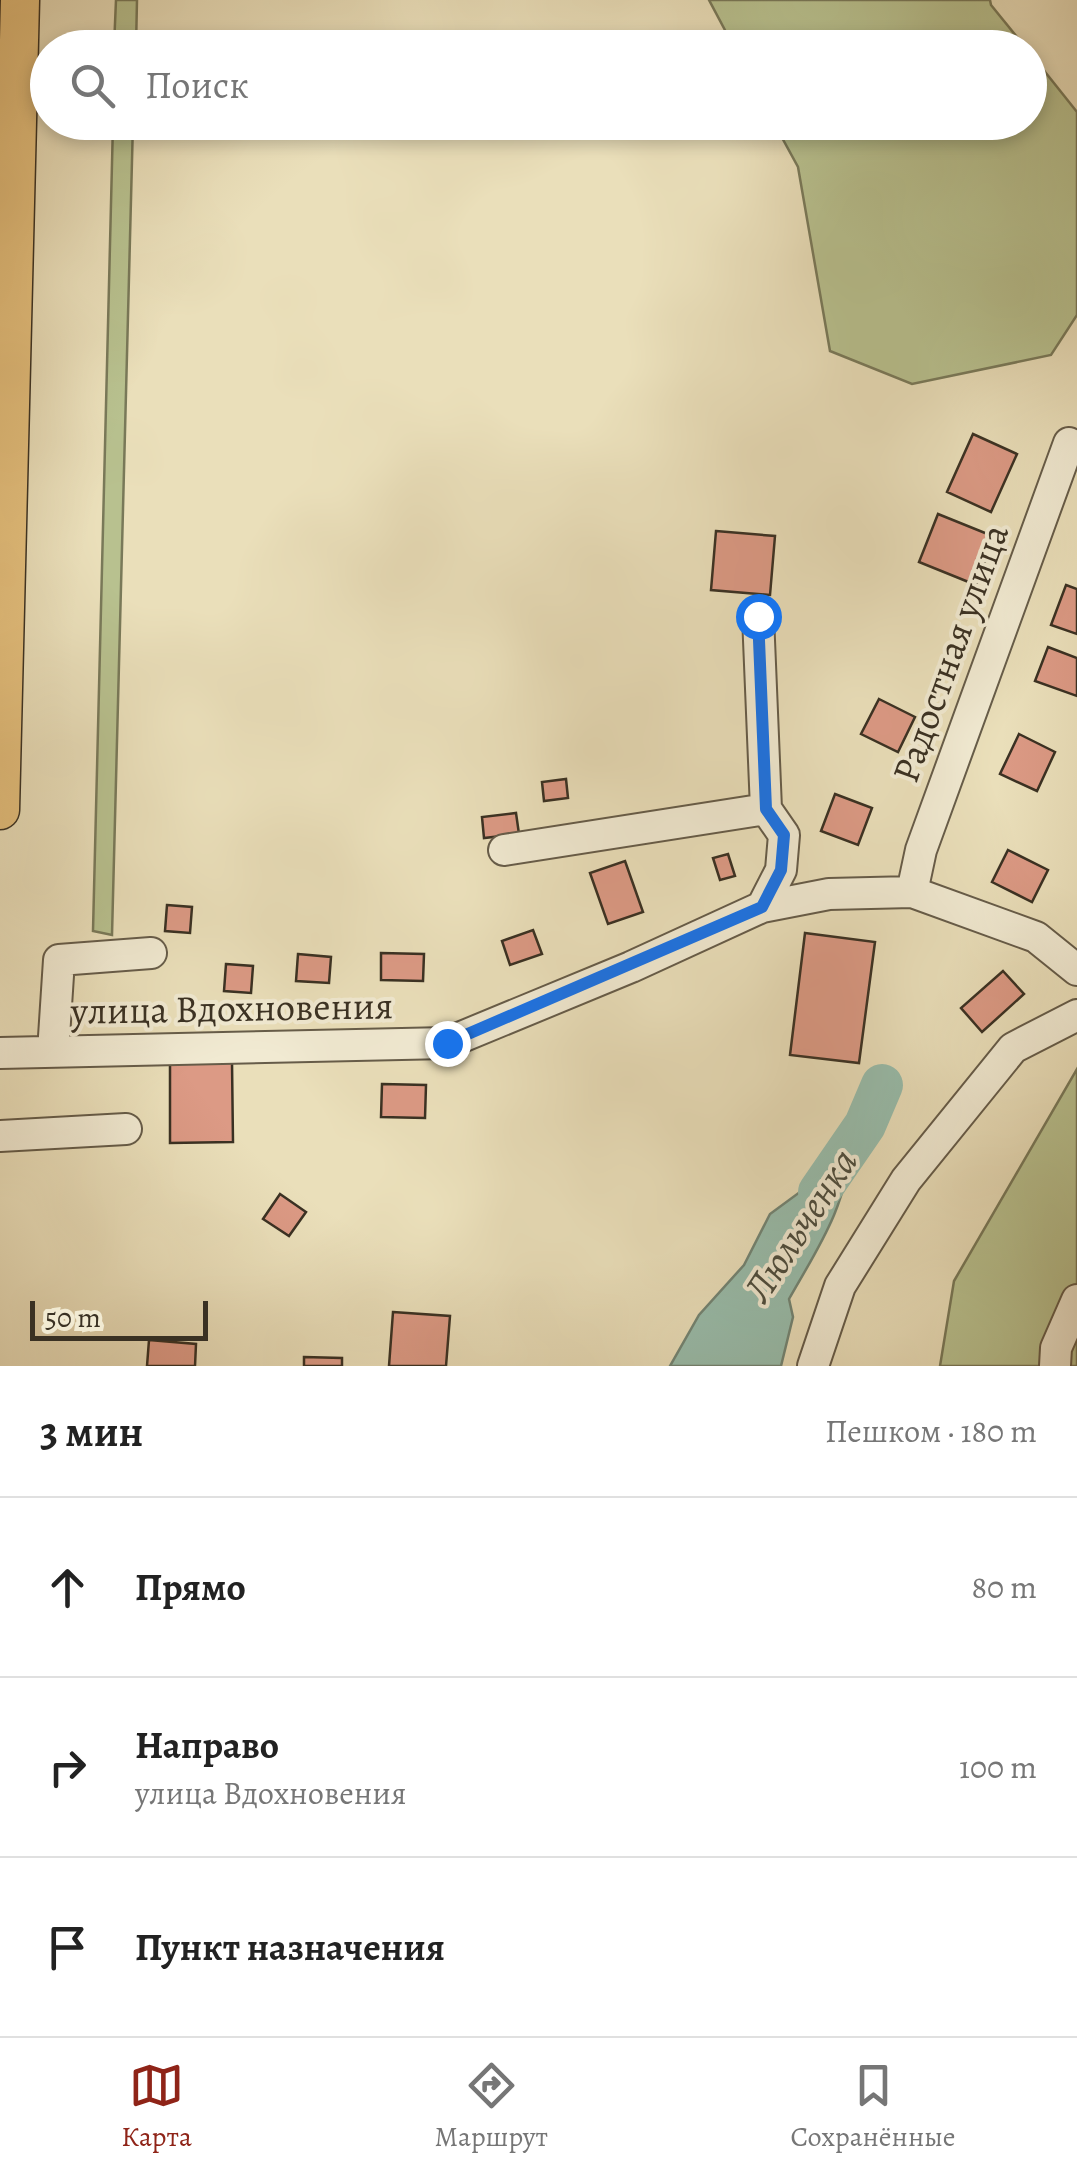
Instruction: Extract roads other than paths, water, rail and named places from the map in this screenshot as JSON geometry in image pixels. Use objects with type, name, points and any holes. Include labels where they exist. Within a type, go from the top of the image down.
[{"type":"main road","points":[[0,810],[20,0]]},
{"type":"street","name":"Радостная улица","points":[[912,892],[920,850],[1069,444]]},
{"type":"street","points":[[758,616],[766,809],[784,835],[781,870],[762,907]]},
{"type":"street","points":[[504,850],[766,809]]},
{"type":"street","name":"улица Вдохновения","points":[[0,1054],[447,1043],[762,907],[829,894],[912,892],[1036,937],[1077,970]]},
{"type":"street","points":[[53,1052],[60,960],[151,953]]},
{"type":"street","points":[[813,1366],[840,1286],[906,1180],[1012,1048],[1077,1014]]},
{"type":"street","points":[[0,1136],[126,1129]]},
{"type":"street","points":[[1056,1366],[1056,1348],[1077,1300]]},
{"type":"water","points":[[840,1141],[849,1144],[844,1186],[820,1244],[789,1299],[793,1317],[781,1366],[670,1366],[699,1315],[744,1265],[770,1214],[815,1181]]},
{"type":"waterway","name":"Люльченка","points":[[819,1192],[865,1125],[882,1085]]}]
